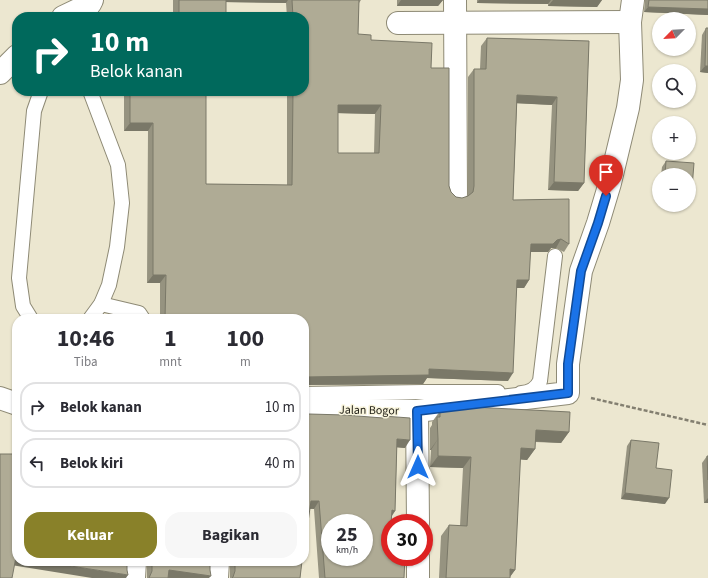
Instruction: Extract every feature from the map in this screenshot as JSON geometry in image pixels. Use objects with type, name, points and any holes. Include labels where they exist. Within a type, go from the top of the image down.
[{"type":"street","points":[[73,12],[90,4],[92,0]]},
{"type":"street","points":[[456,0],[456,194]]},
{"type":"street","points":[[568,393],[568,364],[581,271],[610,183],[628,108],[632,80],[630,22],[633,0]]},
{"type":"street","points":[[398,23],[456,24],[630,22]]},
{"type":"street","points":[[0,73],[12,61]]},
{"type":"street","name":"Jalan Bogor","points":[[309,409],[417,411],[568,393]]},
{"type":"street","points":[[0,398],[12,402]]},
{"type":"street","points":[[417,411],[418,514]]},
{"type":"street","points":[[134,578],[135,566]]},
{"type":"street","points":[[217,578],[218,566]]},
{"type":"street","points":[[418,566],[418,578]]},
{"type":"lane","points":[[28,314],[23,306],[19,278],[34,111],[39,96]]},
{"type":"lane","points":[[92,96],[118,165],[122,203],[117,247],[108,284],[101,304],[94,314]]},
{"type":"lane","points":[[309,394],[423,392],[526,393],[532,390],[538,386],[540,381],[555,256]]},
{"type":"lane","points":[[101,304],[139,314]]},
{"type":"path","points":[[568,393],[708,425]]},
{"type":"building","points":[[179,0],[226,0],[226,12],[179,12]]},
{"type":"building","points":[[292,0],[359,0],[358,34],[371,35],[371,40],[432,43],[431,68],[449,68],[449,186],[451,192],[456,197],[462,198],[473,192],[474,186],[474,69],[486,69],[487,38],[589,41],[584,183],[554,182],[557,97],[517,95],[513,200],[569,199],[569,244],[561,239],[557,240],[553,244],[531,244],[529,280],[517,280],[513,373],[429,369],[429,375],[309,377],[309,314],[165,314],[166,275],[153,275],[153,123],[130,123],[130,96],[206,96],[206,184],[292,185],[293,96],[309,96],[309,12],[293,12]],"holes":[[[338,105],[381,105],[379,153],[338,153]]]},
{"type":"building","points":[[649,0],[708,0],[708,9],[648,7]]},
{"type":"building","points":[[706,28],[708,28],[708,66],[705,66]]},
{"type":"building","points":[[666,161],[694,163],[694,168],[666,168]]},
{"type":"building","points":[[472,407],[570,412],[569,432],[536,430],[535,449],[521,448],[515,570],[510,569],[510,578],[446,578],[449,525],[467,526],[471,457],[438,456],[437,417],[440,417],[440,411]]},
{"type":"building","points":[[309,414],[410,418],[410,440],[397,439],[395,511],[392,510],[392,514],[381,514],[381,566],[405,566],[404,578],[325,578],[324,566],[373,566],[373,514],[321,514],[321,527],[319,501],[311,501],[309,515]]},
{"type":"building","points":[[631,440],[659,443],[656,468],[672,470],[669,498],[625,493]]},
{"type":"building","points":[[0,454],[12,454],[12,566],[14,566],[12,578],[0,578]]},
{"type":"building","points":[[707,456],[708,456],[708,480]]},
{"type":"building","points":[[71,566],[127,566],[128,575]]},
{"type":"building","points":[[152,566],[210,566],[211,576],[169,570],[168,578],[149,578],[152,571]]},
{"type":"building","points":[[235,566],[301,566],[300,578],[232,578],[235,571]]},
{"type":"route","points":[[418,467],[417,411],[568,393],[568,364],[581,271],[606,196]]}]
